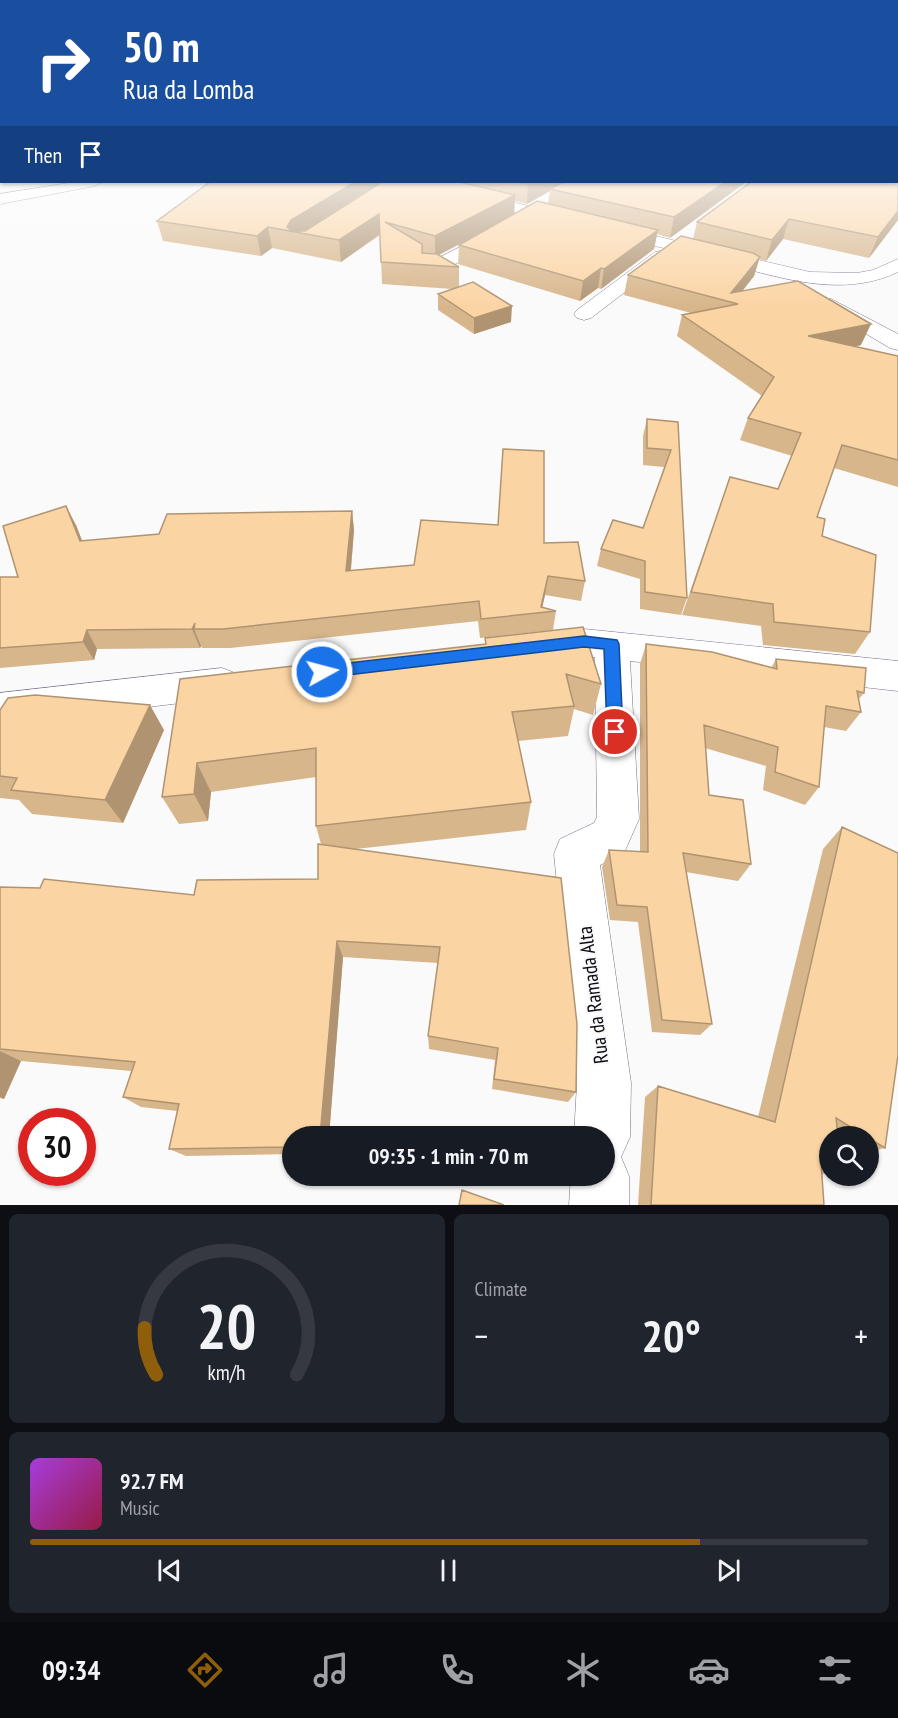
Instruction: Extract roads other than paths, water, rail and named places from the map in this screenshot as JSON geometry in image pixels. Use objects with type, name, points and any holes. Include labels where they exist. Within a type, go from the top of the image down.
[{"type":"street","points":[[0,199],[29,195]]},
{"type":"street","points":[[465,195],[676,245],[782,273],[832,279],[876,275],[898,265]]},
{"type":"street","points":[[432,269],[525,218],[553,196]]},
{"type":"street","points":[[584,314],[692,233]]},
{"type":"street","points":[[782,273],[898,343]]},
{"type":"street","points":[[825,301],[832,279]]},
{"type":"street","points":[[512,650],[584,642],[898,676]]},
{"type":"street","name":"Rua da Ramada Alta","points":[[602,1126],[604,1083],[576,854],[609,838],[618,819],[612,644]]},
{"type":"street","points":[[0,709],[251,680]]},
{"type":"street","points":[[599,1205],[600,1186]]}]
